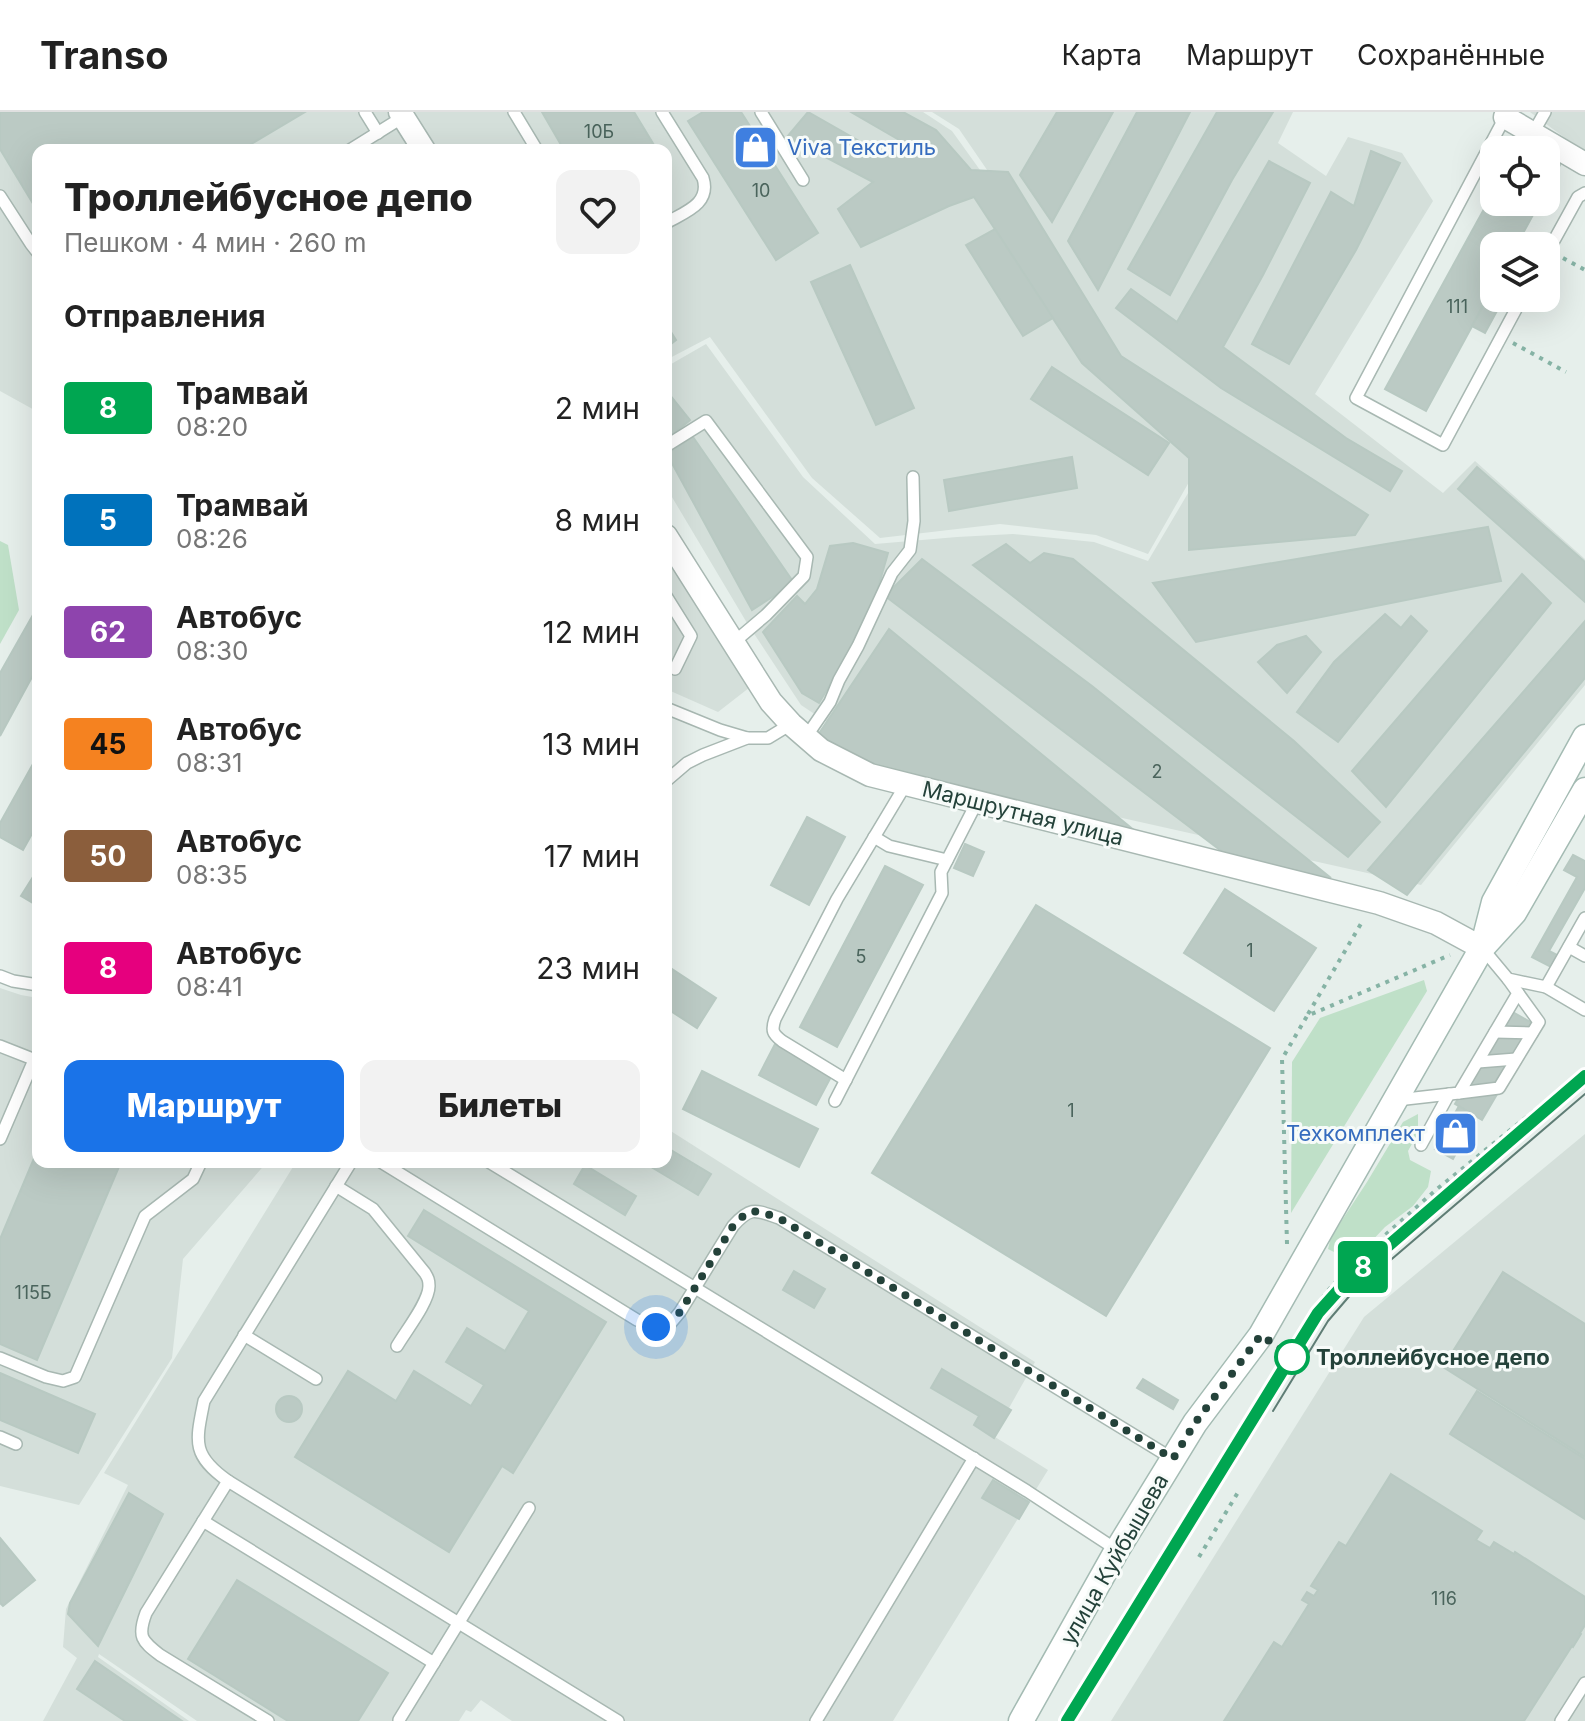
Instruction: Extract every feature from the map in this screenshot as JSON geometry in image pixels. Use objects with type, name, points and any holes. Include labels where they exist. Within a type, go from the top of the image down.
[{"type":"main road","name":"улица Куйбышева","points":[[1482,948],[1494,902],[1585,737]]},
{"type":"main road","name":"улица Куйбышева","points":[[1021,1721],[1117,1550],[1195,1423],[1261,1335],[1482,948],[1514,913],[1585,790]]},
{"type":"street","points":[[401,114],[420,144]]},
{"type":"street","points":[[1500,115],[1585,164]]},
{"type":"street","name":"Маршрутная улица","points":[[672,546],[771,702],[821,750],[870,775],[1379,903],[1436,923],[1482,948]]},
{"type":"lane","points":[[365,112],[378,133]]},
{"type":"lane","points":[[514,112],[533,144]]},
{"type":"lane","points":[[662,112],[703,178],[706,189],[704,198],[672,219]]},
{"type":"lane","points":[[761,112],[803,180]]},
{"type":"lane","points":[[1533,133],[1545,112]]},
{"type":"lane","points":[[360,144],[401,114]]},
{"type":"lane","points":[[1500,115],[1356,398],[1443,445],[1514,312]]},
{"type":"lane","points":[[1559,232],[1578,197],[1585,193]]},
{"type":"lane","points":[[0,196],[32,244]]},
{"type":"lane","points":[[672,442],[706,421],[807,557],[804,576],[733,643]]},
{"type":"lane","points":[[672,710],[747,738],[768,738],[799,730],[830,702],[892,573],[910,550],[914,521],[913,477]]},
{"type":"lane","points":[[672,606],[691,636],[675,669]]},
{"type":"lane","points":[[672,776],[687,763],[747,738]]},
{"type":"lane","points":[[846,1080],[782,1041],[774,1035],[772,1028],[837,899],[906,784]]},
{"type":"lane","points":[[835,1101],[942,893],[941,872],[977,802]]},
{"type":"lane","points":[[874,837],[889,846],[947,860]]},
{"type":"lane","points":[[1546,987],[1585,918]]},
{"type":"lane","points":[[1569,947],[1585,956]]},
{"type":"lane","points":[[1396,1100],[1499,1088],[1539,1022],[1482,948]]},
{"type":"lane","points":[[0,976],[32,984]]},
{"type":"lane","points":[[1508,979],[1546,987],[1585,1010]]},
{"type":"lane","points":[[1421,1145],[1478,1062],[1518,993]]},
{"type":"lane","points":[[1495,1032],[1532,1033]]},
{"type":"lane","points":[[0,1046],[32,1059]]},
{"type":"lane","points":[[1478,1062],[1516,1059]]},
{"type":"lane","points":[[0,1139],[32,1070]]},
{"type":"lane","points":[[0,1358],[46,1377],[63,1381],[75,1377],[145,1216],[193,1179],[198,1168]]},
{"type":"lane","points":[[347,1168],[204,1401],[198,1432],[199,1449],[209,1467],[228,1481],[618,1721]]},
{"type":"lane","points":[[391,1168],[637,1320],[656,1327],[670,1324],[744,1213],[758,1211],[779,1218],[1173,1459]]},
{"type":"lane","points":[[499,1168],[974,1458],[1117,1550]]},
{"type":"lane","points":[[336,1186],[373,1209],[429,1282],[425,1300],[397,1346]]},
{"type":"lane","points":[[244,1335],[316,1379]]},
{"type":"lane","points":[[0,1437],[16,1444]]},
{"type":"lane","points":[[816,1721],[974,1458]]},
{"type":"lane","points":[[228,1481],[146,1613],[141,1627],[145,1643],[160,1655],[268,1721]]},
{"type":"lane","points":[[399,1720],[529,1508]]},
{"type":"lane","points":[[203,1521],[434,1663]]},
{"type":"lane","points":[[1561,1721],[1580,1701],[1585,1683]]},
{"type":"path","points":[[1506,339],[1566,372]]},
{"type":"path","points":[[1287,1244],[1282,1059],[1363,920]]},
{"type":"path","points":[[1307,1016],[1450,955]]},
{"type":"path","points":[[1233,1443],[1318,1306],[1346,1270],[1437,1189],[1585,1070]]},
{"type":"path","points":[[1177,1536],[1211,1480]]},
{"type":"path","points":[[1199,1557],[1240,1489]]},
{"type":"shaded area","points":[[0,112],[923,112],[952,131],[990,184],[1104,377],[1201,461],[1148,554],[1096,535],[1000,524],[880,538],[812,478],[710,337],[672,357],[672,144],[32,144],[32,409],[0,391]]},
{"type":"shaded area","points":[[932,112],[1293,112],[1278,143],[1326,176],[1348,137],[1402,153],[1433,201],[1315,394],[1443,493],[1475,461],[1585,559],[1585,685],[1421,885],[1082,809],[864,747],[801,705],[747,623],[672,497],[672,364],[706,344],[803,477],[875,544],[1013,534],[1094,542],[1148,561],[1207,461],[1110,375],[996,183],[959,129]]},
{"type":"shaded area","points":[[1530,112],[1585,112],[1585,150],[1565,138]]},
{"type":"shaded area","points":[[672,563],[754,684],[718,712],[672,692]]},
{"type":"shaded area","points":[[0,988],[32,997],[32,1168],[262,1168],[183,1259],[172,1358],[79,1505],[0,1486]]},
{"type":"shaded area","points":[[672,1132],[1035,1362],[995,1437],[1048,1470],[893,1721],[512,1721],[481,1700],[471,1712],[466,1710],[459,1721],[197,1721],[99,1654],[98,1657],[189,1721],[43,1721],[77,1658],[63,1647],[66,1609],[128,1485],[104,1473],[292,1168],[672,1168]]},
{"type":"shaded area","points":[[1585,1134],[1585,1721],[1111,1721],[1364,1317]]},
{"type":"green space","points":[[0,541],[8,545],[19,610],[0,644]]},
{"type":"green space","points":[[1424,980],[1427,991],[1291,1213],[1292,1062],[1320,1018]]},
{"type":"green space","points":[[1418,1114],[1418,1133],[1408,1151],[1410,1160],[1431,1171],[1428,1187],[1413,1206],[1385,1227],[1367,1246],[1344,1257],[1328,1249],[1331,1237],[1403,1122]]},
{"type":"building","points":[[0,112],[305,112],[251,144],[32,144],[32,202],[0,149]]},
{"type":"building","points":[[542,112],[634,112],[653,144],[561,144]]},
{"type":"building","points":[[703,112],[741,112],[818,233],[776,260],[688,121]]},
{"type":"building","points":[[808,112],[889,158],[913,148],[851,112],[903,112],[936,130],[971,170],[1008,172],[1121,356],[1368,515],[1355,535],[1189,550],[1189,458],[1082,363],[974,197],[861,247],[838,209],[873,182],[787,137]]},
{"type":"building","points":[[1057,112],[1113,112],[1052,222],[1020,175]]},
{"type":"building","points":[[1137,112],[1190,112],[1098,290],[1068,241]]},
{"type":"building","points":[[1217,112],[1273,112],[1170,295],[1128,269]]},
{"type":"building","points":[[1371,151],[1400,163],[1356,250],[1289,364],[1252,344],[1331,192],[1354,206]]},
{"type":"building","points":[[1269,161],[1310,183],[1223,347],[1346,438],[1402,471],[1390,491],[1221,388],[1116,308],[1131,289],[1177,322]]},
{"type":"building","points":[[1480,216],[1532,216],[1524,232],[1480,232],[1480,312],[1426,411],[1385,389]]},
{"type":"building","points":[[995,229],[1053,318],[1023,336],[966,245]]},
{"type":"building","points":[[850,265],[914,408],[876,425],[811,282]]},
{"type":"building","points":[[1480,311],[1496,312],[1485,333],[1472,326]]},
{"type":"building","points":[[1052,367],[1169,443],[1148,475],[1031,399]]},
{"type":"building","points":[[672,398],[690,420],[672,435]]},
{"type":"building","points":[[693,437],[794,583],[752,610],[672,463],[672,451]]},
{"type":"building","points":[[1072,457],[1077,488],[949,511],[944,480]]},
{"type":"building","points":[[1477,467],[1585,562],[1585,602],[1458,489]]},
{"type":"building","points":[[1488,527],[1501,581],[1196,642],[1153,583]]},
{"type":"building","points":[[853,543],[888,553],[869,619],[819,703],[802,693],[763,632],[797,596],[805,604],[817,589],[830,546]]},
{"type":"building","points":[[1006,544],[1030,563],[1044,553],[1073,559],[1294,741],[1380,822],[1348,857],[973,565]]},
{"type":"building","points":[[922,559],[1092,686],[1331,878],[1228,856],[885,596]]},
{"type":"building","points":[[1522,574],[1551,603],[1386,807],[1352,771]]},
{"type":"building","points":[[1385,614],[1401,628],[1411,616],[1427,631],[1338,742],[1297,712],[1334,662]]},
{"type":"building","points":[[32,617],[32,677],[0,736],[0,673]]},
{"type":"building","points":[[1585,621],[1585,678],[1407,895],[1368,870]]},
{"type":"building","points":[[889,629],[1135,831],[875,769],[818,735]]},
{"type":"building","points":[[1306,636],[1321,652],[1287,693],[1258,662],[1277,645]]},
{"type":"building","points":[[32,766],[32,834],[23,850],[0,837],[0,823]]},
{"type":"building","points":[[807,817],[845,837],[809,905],[771,885]]},
{"type":"building","points":[[965,844],[984,852],[973,876],[954,868]]},
{"type":"building","points":[[1573,855],[1585,861],[1585,888],[1549,951],[1557,955],[1551,967],[1532,957],[1577,877],[1564,870]]},
{"type":"building","points":[[885,866],[923,885],[837,1047],[800,1027]]},
{"type":"building","points":[[32,879],[32,902],[21,896]]},
{"type":"building","points":[[1225,889],[1316,948],[1274,1011],[1184,953]]},
{"type":"building","points":[[1036,905],[1270,1048],[1106,1316],[872,1173]]},
{"type":"building","points":[[672,969],[716,998],[697,1028],[672,1012]]},
{"type":"building","points":[[1511,1011],[1537,1026],[1482,1120],[1455,1104]]},
{"type":"building","points":[[775,1044],[832,1075],[816,1105],[759,1075]]},
{"type":"building","points":[[702,1071],[818,1129],[799,1167],[683,1109]]},
{"type":"building","name":"Техкомплект","points":[[1459,1106],[1476,1117],[1453,1159],[1435,1149]]},
{"type":"building","points":[[672,1151],[711,1174],[698,1195],[653,1168],[672,1168]]},
{"type":"building","points":[[32,1163],[32,1168],[118,1168],[37,1360],[0,1344],[0,1239]]},
{"type":"building","points":[[583,1168],[590,1168],[636,1196],[625,1215],[574,1184]]},
{"type":"building","points":[[424,1210],[606,1322],[513,1473],[502,1466],[449,1552],[295,1457],[348,1371],[396,1401],[414,1371],[471,1406],[484,1385],[446,1362],[467,1328],[505,1351],[529,1311],[408,1236]]},
{"type":"building","points":[[794,1271],[825,1289],[814,1308],[783,1290]]},
{"type":"building","points":[[1503,1272],[1585,1324],[1585,1457],[1443,1367]]},
{"type":"building","points":[[942,1369],[1011,1410],[994,1438],[974,1425],[979,1416],[931,1388]]},
{"type":"building","points":[[0,1373],[95,1414],[78,1453],[0,1420]]},
{"type":"building","points":[[1143,1379],[1178,1400],[1173,1409],[1137,1388]]},
{"type":"building","points":[[1477,1391],[1585,1459],[1585,1519],[1450,1434]]},
{"type":"building","points":[[289,1396],[298,1400],[302,1409],[298,1418],[289,1422],[280,1418],[276,1409],[280,1400]]},
{"type":"building","points":[[1391,1474],[1482,1531],[1476,1540],[1490,1548],[1494,1542],[1515,1552],[1585,1597],[1585,1625],[1581,1634],[1524,1721],[1224,1721],[1274,1642],[1282,1647],[1309,1604],[1302,1600],[1307,1592],[1314,1596],[1318,1590],[1311,1586],[1339,1542],[1346,1546]]},
{"type":"building","points":[[993,1480],[1029,1502],[1019,1519],[982,1498]]},
{"type":"building","points":[[129,1493],[163,1514],[98,1646],[68,1614],[70,1603]]},
{"type":"building","points":[[0,1538],[35,1580],[3,1606],[0,1603]]},
{"type":"building","points":[[237,1580],[388,1673],[358,1721],[288,1721],[188,1659]]},
{"type":"building","points":[[95,1661],[182,1721],[125,1721],[77,1689]]},
{"type":"tram line","points":[[1067,1721],[1318,1313],[1344,1284],[1585,1076]]},
{"type":"tram line","name":"8","points":[[1067,1721],[1318,1313],[1344,1284],[1585,1076]]},
{"type":"tram line","points":[[1273,1411],[1328,1321],[1352,1293],[1585,1094]]},
{"type":"place","name":"Viva Текстиль","points":[[756,147]]},
{"type":"place","name":"Техкомплект","points":[[1456,1133]]},
{"type":"place","name":"Троллейбусное депо","points":[[1292,1357]]},
{"type":"route","points":[[656,1327],[670,1324],[680,1312],[744,1213],[758,1211],[779,1218],[1173,1459],[1195,1423],[1261,1335],[1292,1357]]}]
